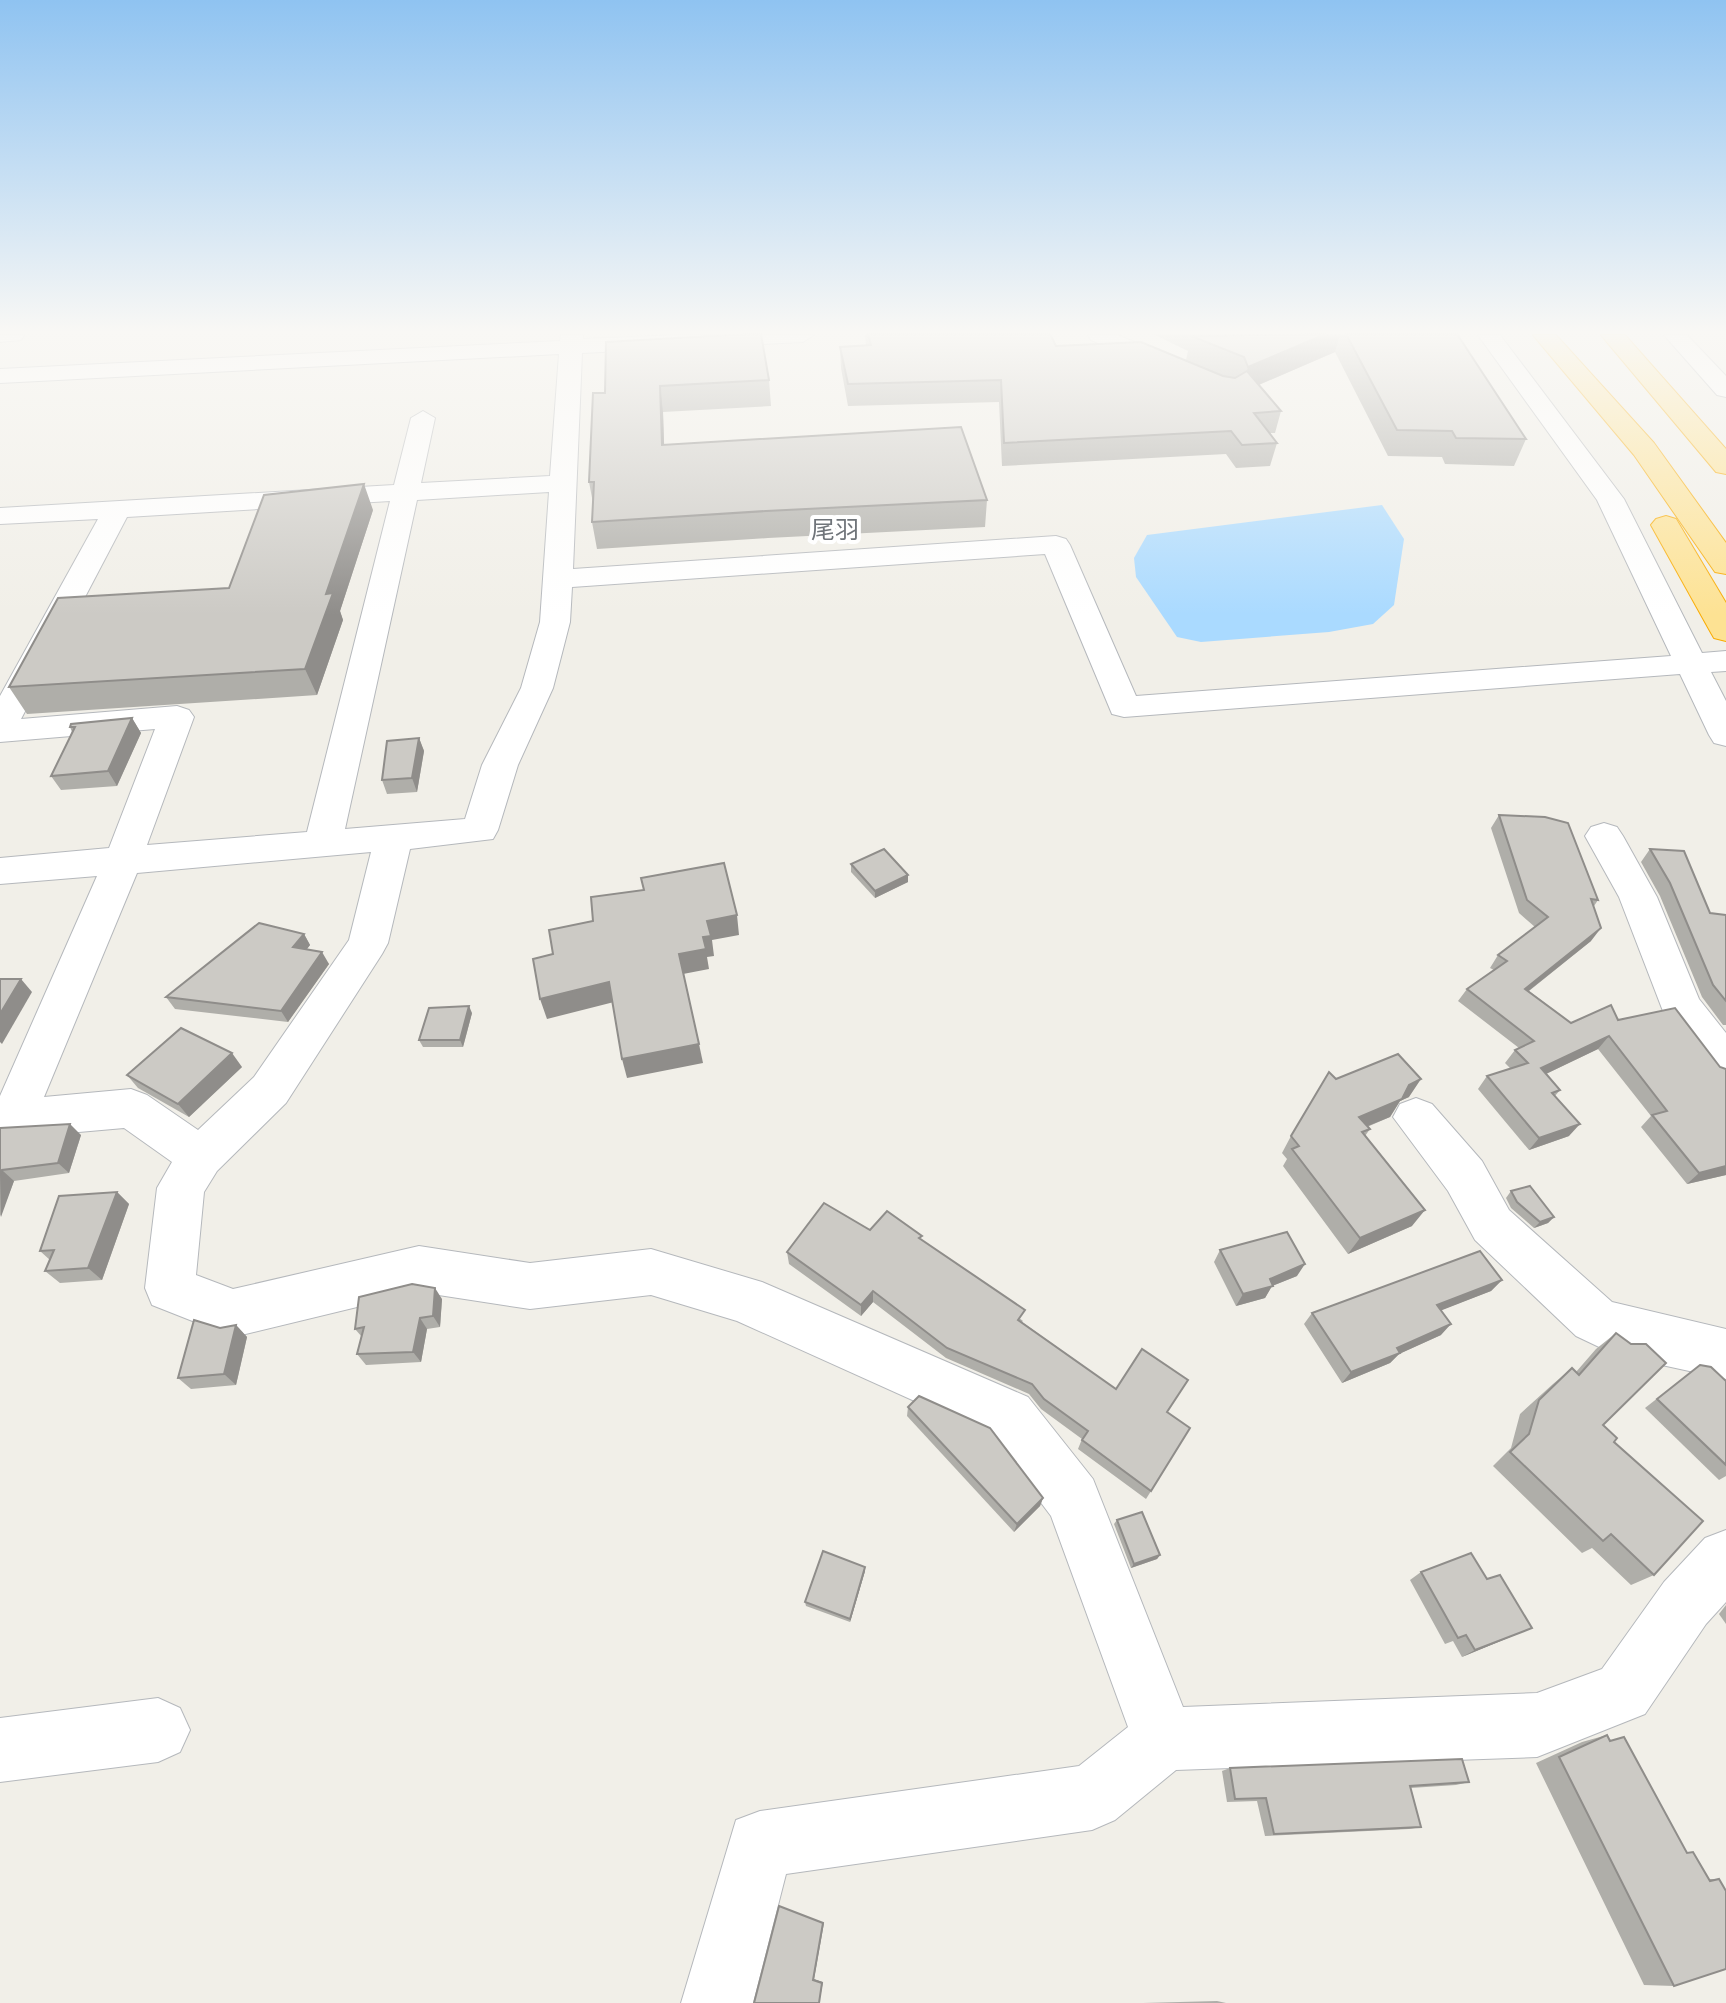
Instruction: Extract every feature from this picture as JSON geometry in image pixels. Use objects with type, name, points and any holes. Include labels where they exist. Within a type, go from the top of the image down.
[{"type":"highway","points":[[1626,428],[1726,565]]},
{"type":"highway","points":[[1694,428],[1726,466]]},
{"type":"highway","points":[[1644,449],[1641,481],[1726,631]]},
{"type":"street","points":[[323,843],[421,428]]},
{"type":"street","points":[[0,871],[480,830],[500,765],[537,688],[555,622],[566,428]]},
{"type":"street","points":[[1558,428],[1610,499],[1726,735]]},
{"type":"street","points":[[2,519],[118,508],[563,483]]},
{"type":"street","points":[[0,729],[118,508]]},
{"type":"street","points":[[559,579],[1056,545],[1124,707],[1486,682],[1726,661]]},
{"type":"street","points":[[0,729],[177,717],[123,860],[7,1119],[131,1108],[201,1157]]},
{"type":"street","points":[[1604,836],[1638,897],[1681,1007],[1726,1065]]},
{"type":"street","points":[[394,837],[368,943],[270,1090],[201,1157],[181,1188],[170,1288],[233,1313],[419,1269],[530,1286],[651,1272],[744,1299],[1009,1416],[1073,1499],[1164,1739]]},
{"type":"street","points":[[1416,1117],[1465,1176],[1492,1225],[1594,1319],[1616,1330],[1726,1354]]},
{"type":"street","points":[[717,2003],[760,1844],[1092,1797],[1164,1739],[1537,1725],[1623,1692],[1685,1603],[1726,1559]]},
{"type":"street","points":[[0,1750],[158,1730]]},
{"type":"water","points":[[1382,505],[1404,539],[1394,605],[1373,624],[1329,632],[1201,642],[1177,637],[1136,577],[1134,558],[1147,535]]},
{"type":"building","points":[[591,428],[661,428],[662,445],[962,428],[987,500],[592,522],[594,482],[589,482]]},
{"type":"building","points":[[1003,428],[1266,428],[1277,443],[1242,445],[1231,431],[1004,443]]},
{"type":"building","points":[[1519,428],[1526,439],[1456,438],[1452,431],[1397,430]]},
{"type":"building","points":[[364,484],[326,594],[333,593],[305,669],[9,687],[58,598],[229,588],[264,495]]},
{"type":"building","points":[[132,718],[108,771],[51,776],[75,727],[70,727],[71,724]]},
{"type":"building","points":[[419,738],[412,778],[382,780],[387,741]]},
{"type":"building","points":[[1499,815],[1545,817],[1568,823],[1598,900],[1591,899],[1601,928],[1525,989],[1571,1023],[1611,1005],[1618,1020],[1675,1008],[1720,1067],[1726,1069],[1726,1166],[1699,1173],[1652,1115],[1667,1111],[1609,1036],[1541,1068],[1560,1090],[1552,1093],[1580,1124],[1539,1138],[1487,1076],[1528,1063],[1515,1050],[1534,1041],[1467,989],[1507,961],[1498,955],[1548,917],[1527,900]]},
{"type":"building","points":[[884,849],[908,875],[875,891],[851,864]]},
{"type":"building","points":[[1650,849],[1684,851],[1710,913],[1726,915],[1726,1001],[1713,985],[1670,883]]},
{"type":"building","points":[[724,863],[737,915],[707,921],[711,936],[703,937],[706,949],[679,954],[699,1044],[622,1059],[609,982],[540,999],[533,959],[553,954],[549,930],[593,921],[591,897],[644,890],[641,878]]},
{"type":"building","points":[[259,923],[304,934],[293,947],[322,952],[281,1011],[166,997]]},
{"type":"building","points":[[0,979],[21,979],[0,1014]]},
{"type":"building","points":[[469,1006],[460,1040],[419,1040],[429,1008]]},
{"type":"building","points":[[181,1028],[232,1053],[178,1104],[127,1075]]},
{"type":"building","points":[[1398,1054],[1421,1079],[1409,1085],[1402,1099],[1359,1117],[1370,1129],[1362,1132],[1425,1210],[1360,1238],[1292,1149],[1299,1146],[1291,1136],[1329,1072],[1336,1079]]},
{"type":"building","points":[[70,1124],[58,1163],[2,1170],[0,1175],[0,1128]]},
{"type":"building","points":[[1530,1186],[1554,1217],[1540,1222],[1517,1202],[1511,1191]]},
{"type":"building","points":[[117,1192],[88,1268],[45,1271],[54,1250],[40,1251],[59,1196]]},
{"type":"building","points":[[824,1203],[870,1230],[887,1211],[922,1236],[919,1238],[1025,1310],[1018,1320],[1116,1389],[1142,1349],[1188,1380],[1167,1412],[1190,1428],[1151,1491],[1082,1440],[1088,1431],[1044,1399],[1032,1384],[947,1348],[873,1291],[861,1305],[787,1252]]},
{"type":"building","points":[[1287,1232],[1305,1264],[1270,1279],[1273,1286],[1243,1294],[1220,1250]]},
{"type":"building","points":[[1480,1251],[1502,1280],[1437,1305],[1451,1324],[1397,1348],[1400,1353],[1351,1372],[1312,1313]]},
{"type":"building","points":[[412,1284],[435,1288],[433,1316],[420,1318],[413,1352],[357,1354],[364,1327],[355,1329],[359,1297]]},
{"type":"building","points":[[194,1320],[220,1328],[236,1325],[224,1374],[178,1378]]},
{"type":"building","points":[[1616,1333],[1631,1344],[1646,1344],[1666,1363],[1603,1425],[1617,1438],[1614,1442],[1703,1521],[1654,1575],[1611,1534],[1603,1541],[1510,1452],[1529,1434],[1539,1400],[1572,1368],[1579,1375]]},
{"type":"building","points":[[1700,1365],[1711,1367],[1726,1381],[1726,1465],[1657,1399]]},
{"type":"building","points":[[919,1396],[990,1428],[1043,1498],[1017,1524],[908,1407]]},
{"type":"building","points":[[1142,1512],[1160,1555],[1134,1564],[1117,1520]]},
{"type":"building","points":[[823,1551],[865,1567],[850,1619],[805,1602]]},
{"type":"building","points":[[1471,1553],[1487,1579],[1500,1575],[1532,1628],[1475,1650],[1466,1635],[1458,1638],[1421,1572]]},
{"type":"building","points":[[1607,1735],[1610,1741],[1624,1737],[1687,1853],[1693,1852],[1710,1881],[1719,1879],[1726,1891],[1726,1969],[1674,1986],[1559,1757]]},
{"type":"building","points":[[1462,1759],[1469,1782],[1410,1786],[1421,1827],[1274,1834],[1266,1798],[1235,1799],[1230,1768]]},
{"type":"building","points":[[779,1906],[823,1923],[813,1980],[822,1983],[819,2003],[754,2003]]},
{"type":"district","name":"尾羽","points":[[835,529]]}]
